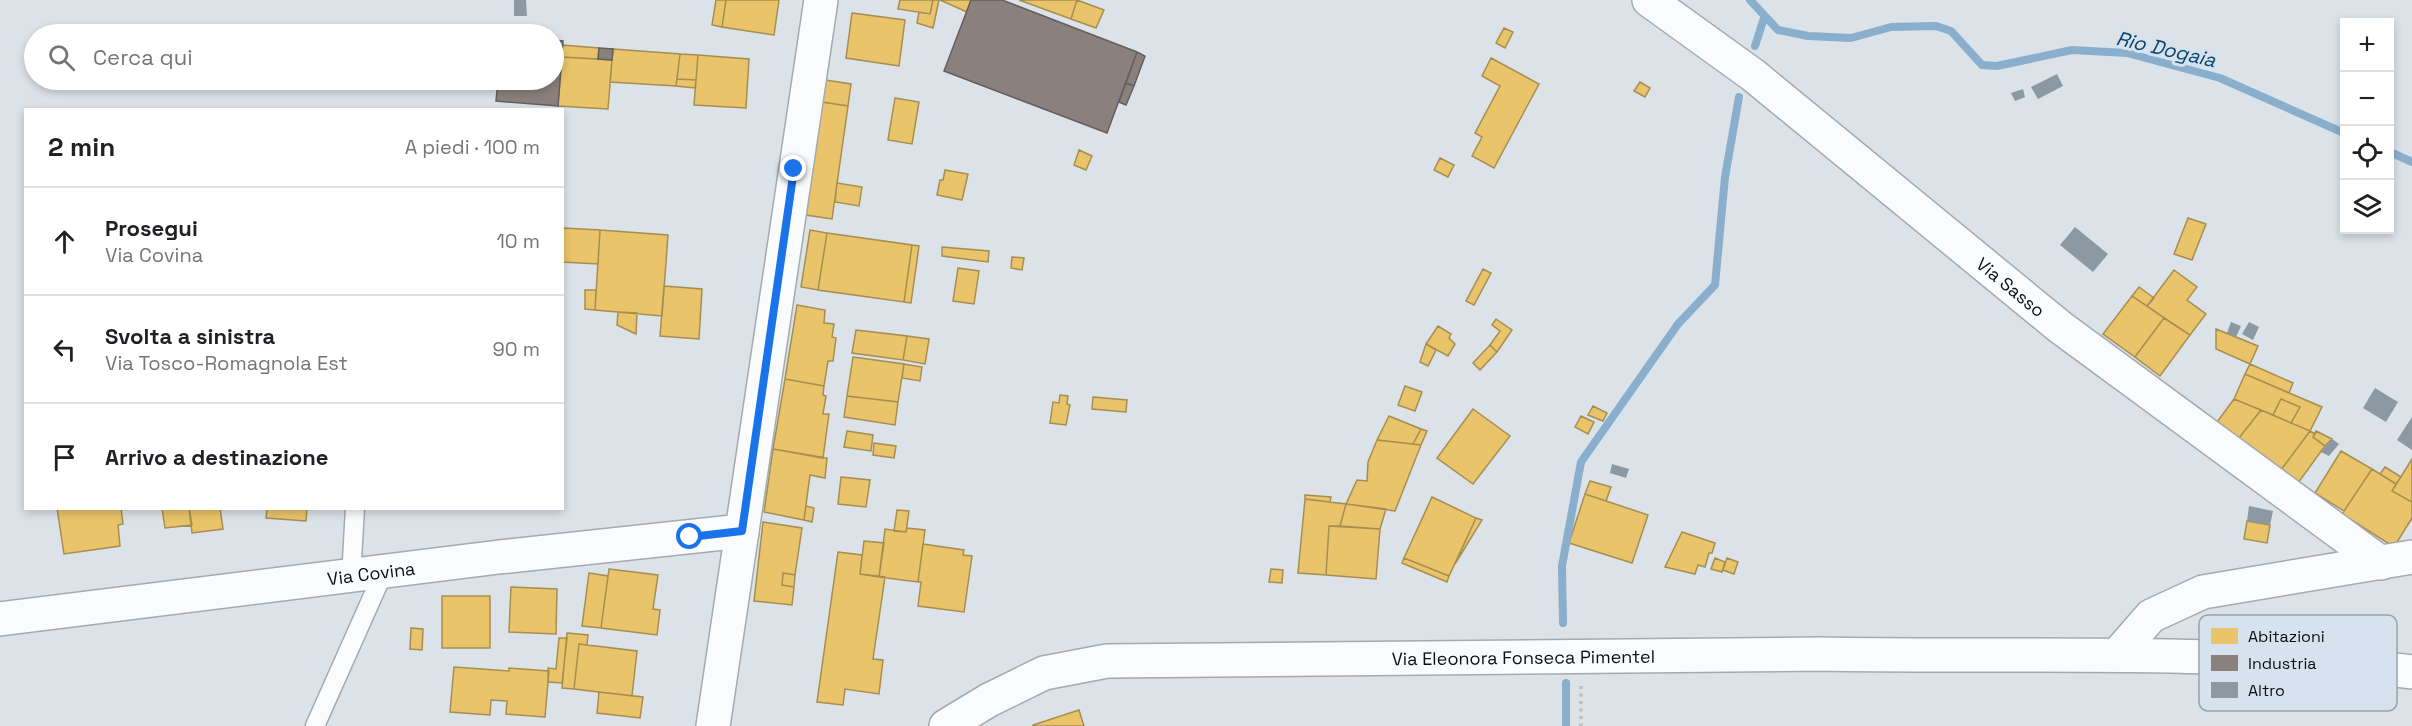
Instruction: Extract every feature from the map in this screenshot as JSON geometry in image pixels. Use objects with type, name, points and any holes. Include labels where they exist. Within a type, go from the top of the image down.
[{"type":"street","points":[[712,726],[821,0]]},
{"type":"street","name":"Via Sasso","points":[[1649,0],[1753,75],[2060,327],[2396,560]]},
{"type":"street","name":"Via Covina","points":[[0,619],[498,557],[742,531]]},
{"type":"street","name":"Via Sasso","points":[[2117,655],[2151,616],[2203,592],[2396,560]]},
{"type":"street","name":"Via Eleonora Fonseca Pimentel","points":[[946,726],[989,700],[1044,673],[1107,661],[1820,654],[2117,655]]},
{"type":"street","points":[[2117,655],[2199,658]]},
{"type":"street","points":[[2397,670],[2412,672]]},
{"type":"lane","points":[[351,577],[355,510]]},
{"type":"lane","points":[[315,726],[384,571]]},
{"type":"path","points":[[1581,658],[1581,726]]},
{"type":"building: Abitazioni","points":[[716,0],[726,0],[722,27],[712,25]]},
{"type":"building: Abitazioni","points":[[726,0],[779,0],[774,35],[722,27]]},
{"type":"building: Abitazioni","points":[[900,0],[933,0],[930,14],[898,9]]},
{"type":"building: Abitazioni","points":[[933,0],[939,0],[933,28],[917,23],[919,12],[930,14]]},
{"type":"building: Abitazioni","points":[[940,0],[971,0],[967,12]]},
{"type":"building: Abitazioni","points":[[1019,0],[1077,0],[1071,19]]},
{"type":"building: Abitazioni","points":[[1077,0],[1104,10],[1096,28],[1071,19]]},
{"type":"building: Abitazioni","points":[[852,13],[905,20],[899,66],[846,58]]},
{"type":"building: Abitazioni","points":[[1504,28],[1513,32],[1505,48],[1496,43]]},
{"type":"building: Abitazioni","points":[[564,45],[599,48],[598,59],[564,57]]},
{"type":"building: Abitazioni","points":[[613,49],[680,54],[676,86],[610,82]]},
{"type":"building: Abitazioni","points":[[680,54],[698,55],[696,80],[677,79]]},
{"type":"building: Abitazioni","points":[[698,55],[749,59],[746,108],[694,105]]},
{"type":"building: Abitazioni","points":[[564,57],[612,60],[608,109],[558,106],[559,90],[564,90]]},
{"type":"building: Abitazioni","points":[[1491,58],[1539,84],[1494,168],[1472,156],[1482,137],[1475,133],[1500,86],[1482,76]]},
{"type":"building: Abitazioni","points":[[677,79],[696,80],[695,88],[676,86]]},
{"type":"building: Abitazioni","points":[[825,80],[851,84],[848,106],[822,102]]},
{"type":"building: Abitazioni","points":[[1640,82],[1650,88],[1645,97],[1634,91]]},
{"type":"building: Abitazioni","points":[[895,98],[919,102],[912,144],[888,140]]},
{"type":"building: Abitazioni","points":[[822,102],[848,106],[832,219],[806,215]]},
{"type":"building: Abitazioni","points":[[1079,150],[1092,156],[1086,170],[1074,165]]},
{"type":"building: Abitazioni","points":[[1440,158],[1454,165],[1448,177],[1434,170]]},
{"type":"building: Abitazioni","points":[[945,170],[968,174],[962,200],[937,195]]},
{"type":"building: Abitazioni","points":[[837,183],[862,187],[859,206],[835,202]]},
{"type":"building: Abitazioni","points":[[2188,218],[2206,224],[2192,260],[2174,254]]},
{"type":"building: Abitazioni","points":[[564,228],[600,230],[598,264],[564,262]]},
{"type":"building: Abitazioni","points":[[600,230],[668,235],[662,316],[595,310]]},
{"type":"building: Abitazioni","points":[[810,230],[827,233],[818,290],[801,287]]},
{"type":"building: Abitazioni","points":[[827,233],[912,245],[904,302],[818,290]]},
{"type":"building: Abitazioni","points":[[912,245],[919,246],[911,303],[904,302]]},
{"type":"building: Abitazioni","points":[[942,247],[989,251],[988,262],[942,256]]},
{"type":"building: Abitazioni","points":[[1012,257],[1024,258],[1022,270],[1011,268]]},
{"type":"building: Abitazioni","points":[[958,268],[979,271],[974,304],[953,301]]},
{"type":"building: Abitazioni","points":[[1483,269],[1491,273],[1474,305],[1466,301]]},
{"type":"building: Abitazioni","points":[[2174,270],[2197,287],[2187,300],[2206,314],[2190,335],[2147,306]]},
{"type":"building: Abitazioni","points":[[664,286],[702,289],[699,339],[660,336]]},
{"type":"building: Abitazioni","points":[[2139,287],[2154,298],[2147,306],[2132,296]]},
{"type":"building: Abitazioni","points":[[585,290],[596,290],[595,310],[585,309]]},
{"type":"building: Abitazioni","points":[[2132,296],[2164,318],[2135,357],[2103,334]]},
{"type":"building: Abitazioni","points":[[797,305],[825,310],[824,323],[834,324],[832,337],[836,338],[833,361],[828,361],[824,386],[785,379]]},
{"type":"building: Abitazioni","points":[[618,312],[637,313],[636,334],[617,325]]},
{"type":"building: Abitazioni","points":[[2164,318],[2190,335],[2160,376],[2135,357]]},
{"type":"building: Abitazioni","points":[[1496,319],[1512,330],[1497,352],[1490,345],[1500,331],[1492,325]]},
{"type":"building: Abitazioni","points":[[1438,326],[1451,334],[1449,338],[1455,344],[1448,356],[1426,344]]},
{"type":"building: Abitazioni","points":[[2216,329],[2258,346],[2250,364],[2216,349]]},
{"type":"building: Abitazioni","points":[[856,330],[907,336],[903,360],[852,353]]},
{"type":"building: Abitazioni","points":[[907,336],[929,339],[925,364],[903,360]]},
{"type":"building: Abitazioni","points":[[1426,344],[1436,350],[1428,366],[1420,362]]},
{"type":"building: Abitazioni","points":[[1490,345],[1497,352],[1480,370],[1473,363]]},
{"type":"building: Abitazioni","points":[[853,357],[904,364],[898,402],[847,396]]},
{"type":"building: Abitazioni","points":[[904,364],[922,367],[920,381],[902,378]]},
{"type":"building: Abitazioni","points":[[2250,364],[2293,383],[2289,393],[2245,374]]},
{"type":"building: Abitazioni","points":[[2245,374],[2322,407],[2310,431],[2291,423],[2300,407],[2281,399],[2273,415],[2234,399]]},
{"type":"building: Abitazioni","points":[[785,379],[824,386],[823,395],[826,396],[823,414],[829,414],[823,458],[773,449]]},
{"type":"building: Abitazioni","points":[[1405,386],[1422,392],[1415,411],[1398,405]]},
{"type":"building: Abitazioni","points":[[1060,395],[1068,396],[1067,404],[1070,405],[1066,425],[1050,423],[1053,402],[1059,403]]},
{"type":"building: Abitazioni","points":[[847,396],[898,402],[895,425],[844,417]]},
{"type":"building: Abitazioni","points":[[1093,397],[1127,400],[1126,412],[1092,409]]},
{"type":"building: Abitazioni","points":[[2234,399],[2261,410],[2239,438],[2217,422]]},
{"type":"building: Abitazioni","points":[[2281,399],[2300,407],[2291,423],[2273,415]]},
{"type":"building: Abitazioni","points":[[1593,406],[1607,413],[1603,421],[1588,415]]},
{"type":"building: Abitazioni","points":[[1473,409],[1510,436],[1473,484],[1437,458]]},
{"type":"building: Abitazioni","points":[[2261,410],[2310,431],[2281,470],[2239,438]]},
{"type":"building: Abitazioni","points":[[1389,416],[1421,429],[1413,444],[1377,440]]},
{"type":"building: Abitazioni","points":[[1581,416],[1594,422],[1588,434],[1575,427]]},
{"type":"building: Abitazioni","points":[[1421,429],[1427,431],[1421,445],[1413,444]]},
{"type":"building: Abitazioni","points":[[847,431],[873,435],[871,451],[844,447]]},
{"type":"building: Abitazioni","points":[[2310,431],[2315,434],[2313,437],[2325,446],[2298,483],[2281,470]]},
{"type":"building: Abitazioni","points":[[2316,431],[2332,439],[2325,446],[2313,437]]},
{"type":"building: Abitazioni","points":[[1377,440],[1421,445],[1395,511],[1346,504],[1357,480],[1367,481],[1368,462]]},
{"type":"building: Abitazioni","points":[[874,443],[896,446],[894,458],[873,455]]},
{"type":"building: Abitazioni","points":[[773,449],[827,458],[825,478],[810,475],[804,520],[764,512]]},
{"type":"building: Abitazioni","points":[[2341,451],[2372,469],[2344,511],[2315,493]]},
{"type":"building: Abitazioni","points":[[2412,459],[2412,502],[2392,491]]},
{"type":"building: Abitazioni","points":[[2385,467],[2401,477],[2396,484],[2380,474]]},
{"type":"building: Abitazioni","points":[[2372,469],[2396,484],[2392,491],[2412,502],[2412,518],[2394,547],[2342,514]]},
{"type":"building: Abitazioni","points":[[841,477],[870,480],[866,507],[838,504]]},
{"type":"building: Abitazioni","points":[[1590,481],[1611,487],[1606,501],[1585,494]]},
{"type":"building: Abitazioni","points":[[1585,494],[1648,515],[1632,563],[1569,543]]},
{"type":"building: Abitazioni","points":[[1305,495],[1331,497],[1330,502],[1305,499]]},
{"type":"building: Abitazioni","points":[[1432,497],[1476,518],[1449,576],[1404,558]]},
{"type":"building: Abitazioni","points":[[1305,499],[1346,504],[1340,526],[1329,526],[1326,575],[1298,573]]},
{"type":"building: Abitazioni","points":[[1346,504],[1386,509],[1380,529],[1340,526]]},
{"type":"building: Abitazioni","points":[[806,506],[814,508],[812,522],[804,520]]},
{"type":"building: Abitazioni","points":[[57,510],[121,510],[123,524],[118,525],[120,546],[64,554]]},
{"type":"building: Abitazioni","points":[[162,510],[189,510],[192,525],[165,528]]},
{"type":"building: Abitazioni","points":[[189,510],[220,510],[223,529],[192,533]]},
{"type":"building: Abitazioni","points":[[267,510],[307,510],[306,521],[266,518]]},
{"type":"building: Abitazioni","points":[[897,510],[909,511],[906,532],[894,531]]},
{"type":"building: Abitazioni","points":[[1476,518],[1482,520],[1455,564]]},
{"type":"building: Abitazioni","points":[[2247,521],[2270,525],[2267,543],[2244,539]]},
{"type":"building: Abitazioni","points":[[763,522],[802,528],[795,575],[783,573],[782,585],[794,587],[792,605],[754,601]]},
{"type":"building: Abitazioni","points":[[1329,526],[1380,529],[1376,579],[1326,575]]},
{"type":"building: Abitazioni","points":[[907,528],[925,530],[918,582],[879,577],[885,529],[906,532]]},
{"type":"building: Abitazioni","points":[[1682,532],[1715,543],[1705,567],[1698,565],[1695,574],[1665,567]]},
{"type":"building: Abitazioni","points":[[864,541],[884,543],[879,577],[860,574]]},
{"type":"building: Abitazioni","points":[[923,544],[964,550],[963,555],[972,556],[964,612],[918,606],[921,582],[918,582]]},
{"type":"building: Abitazioni","points":[[838,552],[862,555],[860,574],[885,577],[873,659],[883,660],[879,694],[845,689],[843,705],[817,702]]},
{"type":"building: Abitazioni","points":[[1404,558],[1449,576],[1447,582],[1402,563]]},
{"type":"building: Abitazioni","points":[[1715,558],[1725,562],[1722,572],[1711,569]]},
{"type":"building: Abitazioni","points":[[1727,558],[1738,562],[1734,574],[1723,570]]},
{"type":"building: Abitazioni","points":[[609,569],[658,575],[653,609],[660,610],[657,635],[601,628]]},
{"type":"building: Abitazioni","points":[[1271,569],[1283,570],[1282,583],[1269,582]]},
{"type":"building: Abitazioni","points":[[589,573],[608,576],[601,628],[582,626]]},
{"type":"building: Abitazioni","points":[[783,573],[795,575],[794,587],[782,585]]},
{"type":"building: Abitazioni","points":[[511,587],[557,589],[556,634],[509,632]]},
{"type":"building: Abitazioni","points":[[442,596],[490,596],[490,648],[442,648]]},
{"type":"building: Abitazioni","points":[[411,628],[423,629],[422,650],[410,649]]},
{"type":"building: Abitazioni","points":[[567,633],[588,635],[587,645],[579,644],[574,689],[562,688]]},
{"type":"building: Abitazioni","points":[[559,638],[567,638],[562,683],[548,682],[548,668],[556,669]]},
{"type":"building: Abitazioni","points":[[579,644],[637,651],[632,696],[574,689]]},
{"type":"building: Abitazioni","points":[[454,667],[549,671],[545,717],[506,714],[507,701],[491,700],[490,715],[450,712]]},
{"type":"building: Abitazioni","points":[[599,692],[643,697],[640,718],[597,713]]},
{"type":"building: Abitazioni","points":[[1079,710],[1084,726],[1033,726],[1033,725]]},
{"type":"building: Industria","points":[[971,0],[1002,0],[1137,52],[1107,133],[944,71]]},
{"type":"building: Industria","points":[[599,48],[613,49],[612,60],[598,59]]},
{"type":"building: Industria","points":[[1137,52],[1145,56],[1134,86],[1126,83]]},
{"type":"building: Industria","points":[[1126,83],[1134,86],[1126,105],[1119,102]]},
{"type":"building: Industria","points":[[497,90],[559,90],[558,106],[496,101]]},
{"type":"building: Altro","points":[[514,0],[526,0],[527,16],[514,16]]},
{"type":"building: Altro","points":[[2057,74],[2063,86],[2038,99],[2031,87]]},
{"type":"building: Altro","points":[[2023,89],[2025,97],[2015,101],[2011,93]]},
{"type":"building: Altro","points":[[2075,227],[2108,254],[2093,272],[2060,245]]},
{"type":"building: Altro","points":[[2231,322],[2241,326],[2236,337],[2227,333]]},
{"type":"building: Altro","points":[[2249,322],[2259,327],[2253,340],[2242,334]]},
{"type":"building: Altro","points":[[2375,388],[2398,402],[2386,422],[2363,408]]},
{"type":"building: Altro","points":[[2412,417],[2412,450],[2397,440]]},
{"type":"building: Altro","points":[[2332,439],[2339,444],[2329,456],[2321,452]]},
{"type":"building: Altro","points":[[1612,464],[1629,469],[1626,478],[1610,473]]},
{"type":"building: Altro","points":[[2249,506],[2273,511],[2270,525],[2247,521]]},
{"type":"waterway","name":"Rio Dogaia","points":[[1750,0],[1778,30],[1808,36],[1851,38],[1891,27],[1936,26],[1951,31],[1982,65],[1997,66],[2072,50],[2127,53],[2220,78],[2340,131]]},
{"type":"waterway","points":[[1755,46],[1764,18]]},
{"type":"waterway","points":[[1563,623],[1562,566],[1581,462],[1678,324],[1715,285],[1725,177],[1739,97]]},
{"type":"waterway","name":"Rio Dogaia","points":[[2394,154],[2412,162]]},
{"type":"waterway","points":[[1566,683],[1566,726]]},
{"type":"route","points":[[690,537],[742,531],[794,169]]}]
